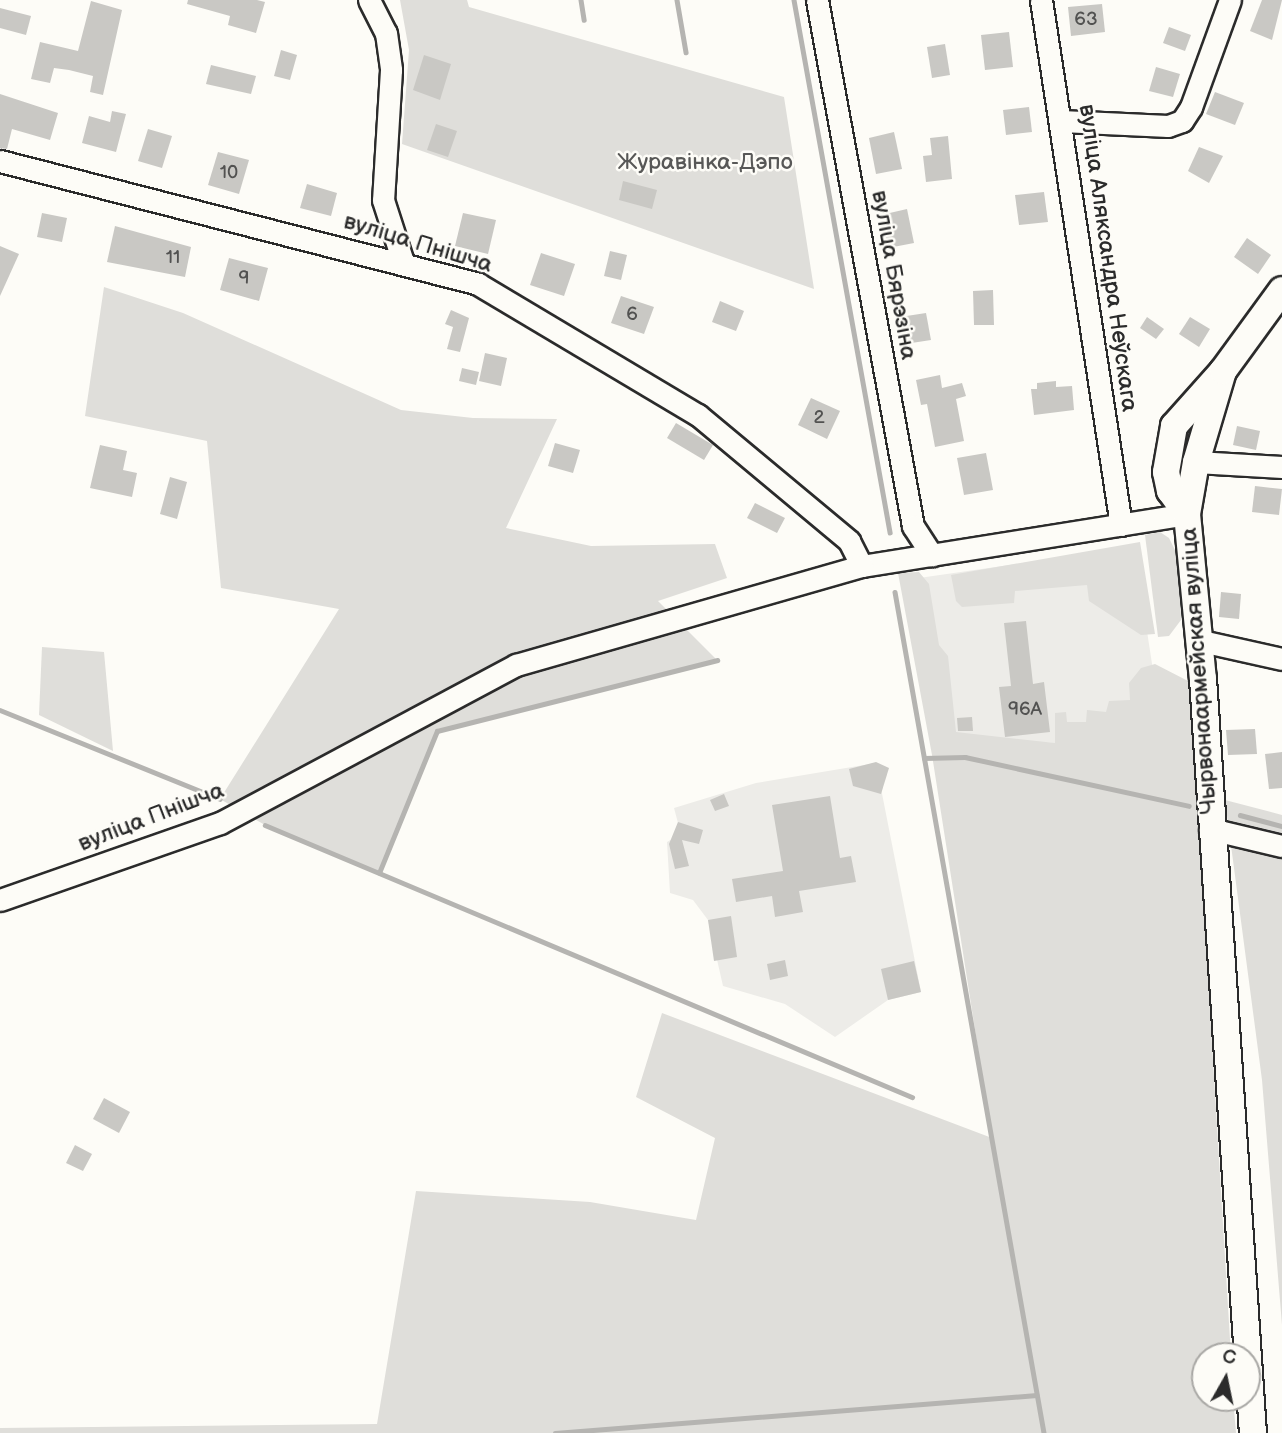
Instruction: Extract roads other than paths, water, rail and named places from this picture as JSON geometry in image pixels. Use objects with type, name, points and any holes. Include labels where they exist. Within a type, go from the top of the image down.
[{"type":"main road","name":"Чырвонаармейская вуліца","points":[[1187,514],[1170,491],[1168,448],[1182,413],[1223,371],[1282,290]]},
{"type":"main road","name":"Чырвонаармейская вуліца","points":[[1223,371],[1196,461],[1187,514],[1253,1433]]},
{"type":"street","points":[[369,0],[386,33],[391,70],[383,200],[402,262]]},
{"type":"street","name":"вуліца Бярэзіна","points":[[817,0],[913,526],[932,555]]},
{"type":"street","name":"вуліца Аляксандра Неўскага","points":[[1041,0],[1121,525]]},
{"type":"street","points":[[1061,121],[1168,125],[1182,121],[1191,107],[1230,0]]},
{"type":"street","name":"вуліца Пнішча","points":[[0,161],[402,262],[478,284],[555,326],[698,415],[849,541],[863,566]]},
{"type":"street","points":[[1196,461],[1282,467]]},
{"type":"street","name":"вуліца Пнішча","points":[[0,900],[220,823],[516,665],[863,566],[1187,514]]},
{"type":"street","points":[[1197,640],[1282,659]]},
{"type":"street","points":[[1210,829],[1282,846]]},
{"type":"waterway","points":[[581,0],[584,20]]},
{"type":"waterway","points":[[677,0],[686,52]]},
{"type":"waterway","points":[[794,0],[890,532]]},
{"type":"waterway","points":[[895,592],[1044,1433]]},
{"type":"waterway","points":[[379,873],[437,731],[717,660]]},
{"type":"waterway","points":[[0,710],[220,799]]},
{"type":"waterway","points":[[924,758],[965,757],[1189,806]]},
{"type":"waterway","points":[[1240,815],[1282,826]]},
{"type":"waterway","points":[[265,825],[912,1097]]},
{"type":"waterway","points":[[555,1433],[1037,1395]]},
{"type":"park label","name":"Журавінка-Дэпо","points":[[705,162]]}]
